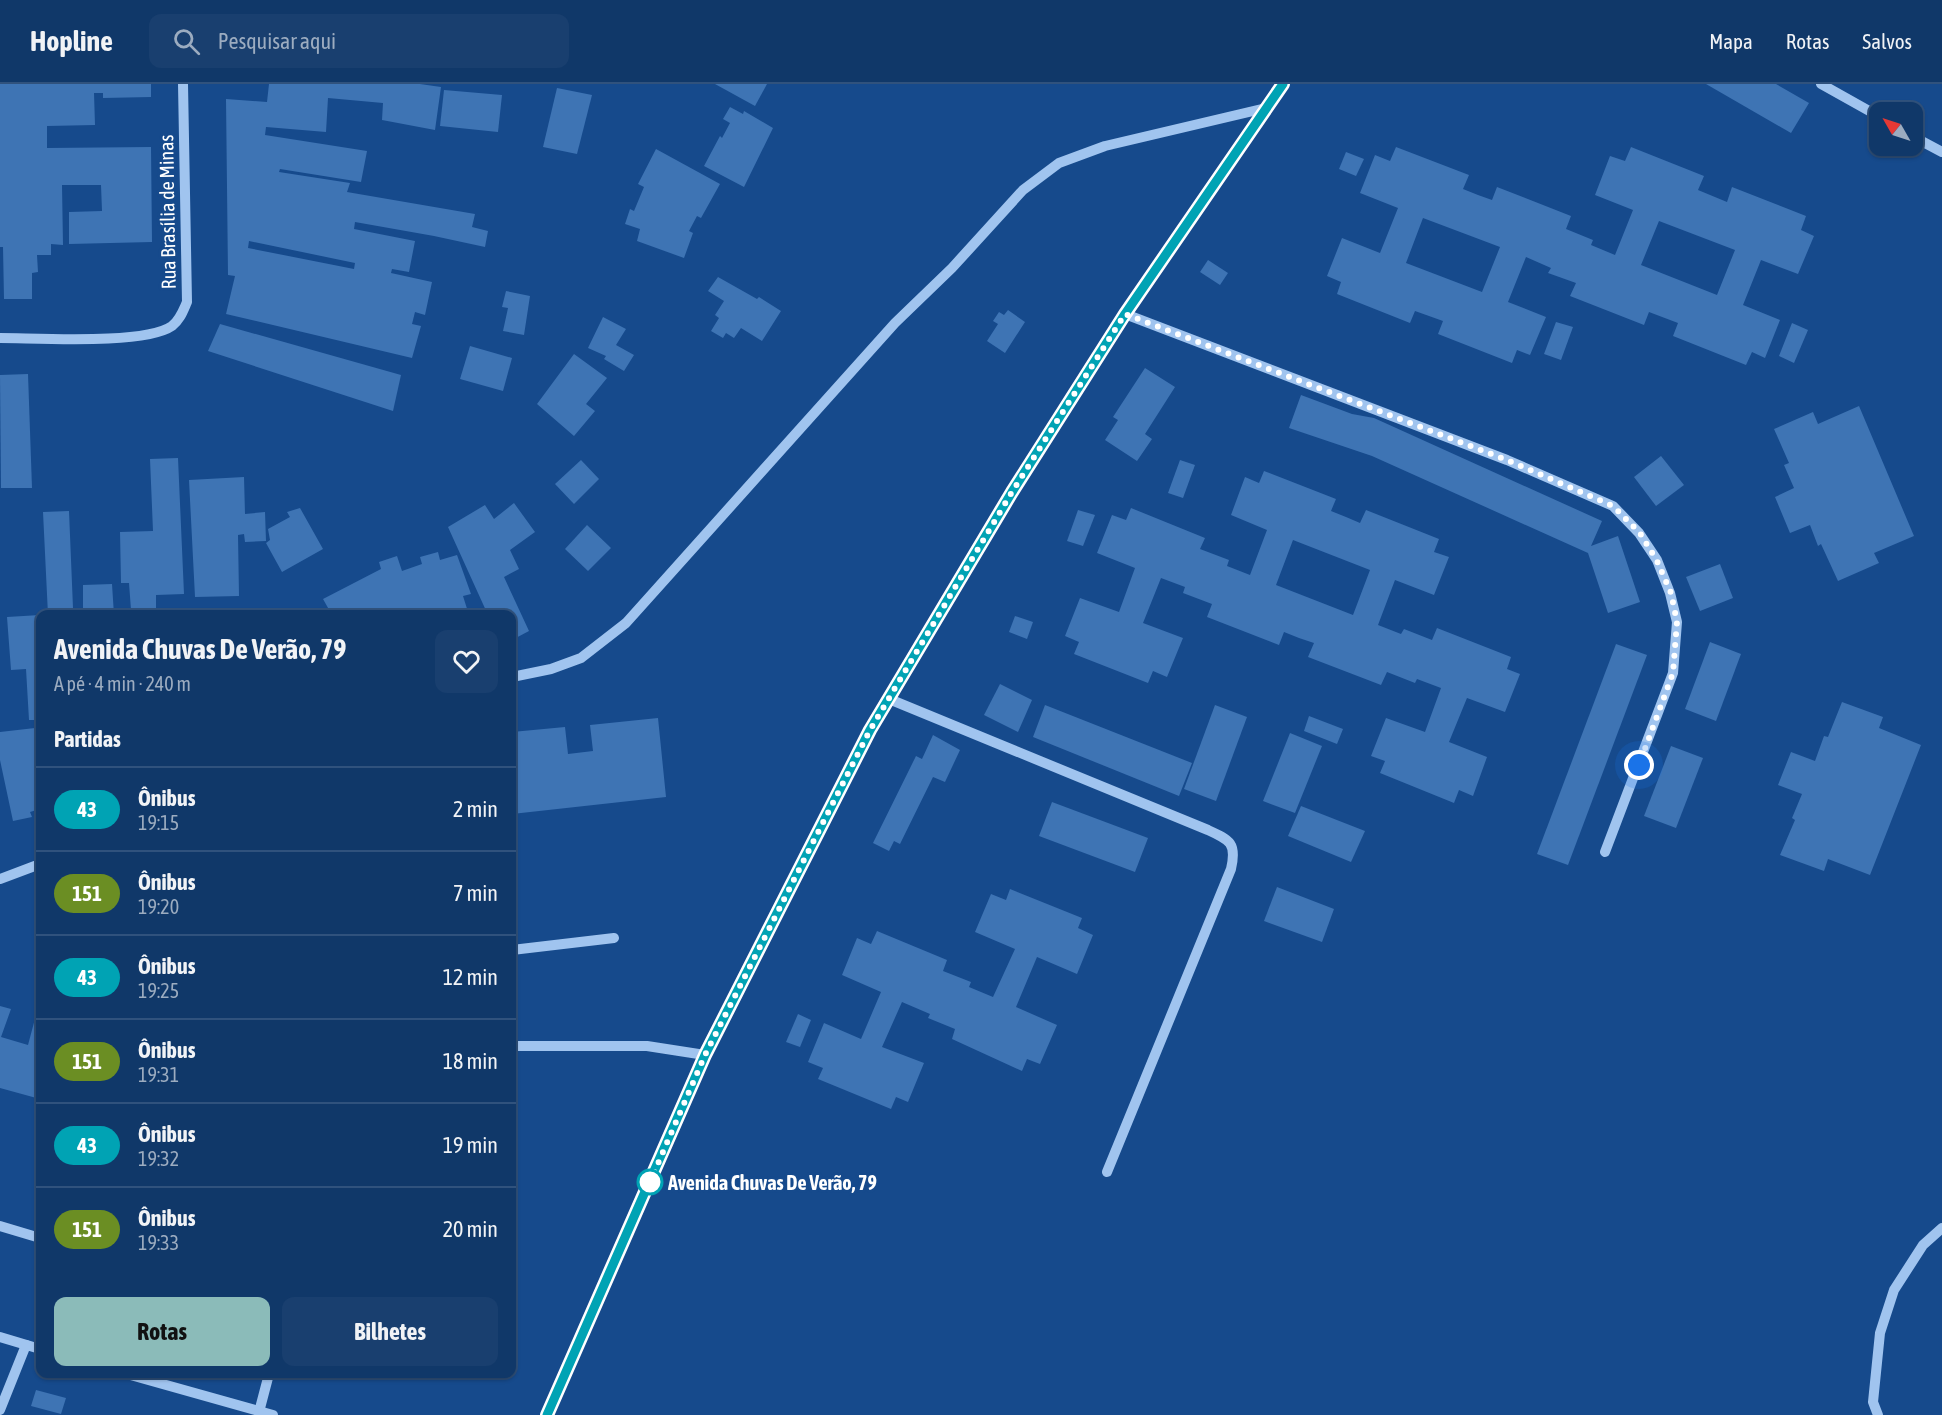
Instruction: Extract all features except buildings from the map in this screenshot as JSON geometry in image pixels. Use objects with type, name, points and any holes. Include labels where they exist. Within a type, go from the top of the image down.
[{"type":"street","name":"Rua Brasília de Minas","points":[[0,338],[129,338],[159,333],[173,325],[181,315],[187,302],[183,84]]},
{"type":"street","points":[[547,1415],[705,1055],[870,730],[1012,492],[1125,314],[1283,84]]},
{"type":"street","points":[[1821,84],[1869,111]]},
{"type":"street","points":[[516,676],[551,669],[581,658],[626,623],[895,323],[952,268],[1023,190],[1059,163],[1105,146],[1266,108]]},
{"type":"street","points":[[1923,142],[1942,152]]},
{"type":"street","points":[[1125,314],[1507,460],[1613,506],[1640,533],[1657,561],[1671,593],[1677,622],[1673,673],[1605,852]]},
{"type":"street","points":[[889,699],[1208,830],[1226,838],[1232,845],[1235,854],[1231,869],[1107,1172]]},
{"type":"street","points":[[0,879],[36,866]]},
{"type":"street","points":[[516,950],[614,938]]},
{"type":"street","points":[[516,1046],[647,1046],[705,1055]]},
{"type":"street","points":[[0,1226],[36,1237]]},
{"type":"street","points":[[1878,1415],[1873,1402],[1880,1333],[1894,1290],[1923,1245],[1942,1228]]},
{"type":"street","points":[[0,1337],[36,1348]]},
{"type":"street","points":[[0,1410],[26,1345]]},
{"type":"street","points":[[140,1378],[260,1414],[273,1415]]},
{"type":"street","points":[[260,1414],[268,1378]]},
{"type":"bus line","name":"43","points":[[547,1415],[705,1055],[870,730],[1012,492],[1125,314],[1283,84]]},
{"type":"place","name":"Avenida Chuvas De Verão, 79","points":[[650,1182]]},
{"type":"route","points":[[650,1182],[705,1055],[870,730],[1012,492],[1125,314],[1507,460],[1613,506],[1640,533],[1657,561],[1671,593],[1677,622],[1673,673],[1639,765]]}]
